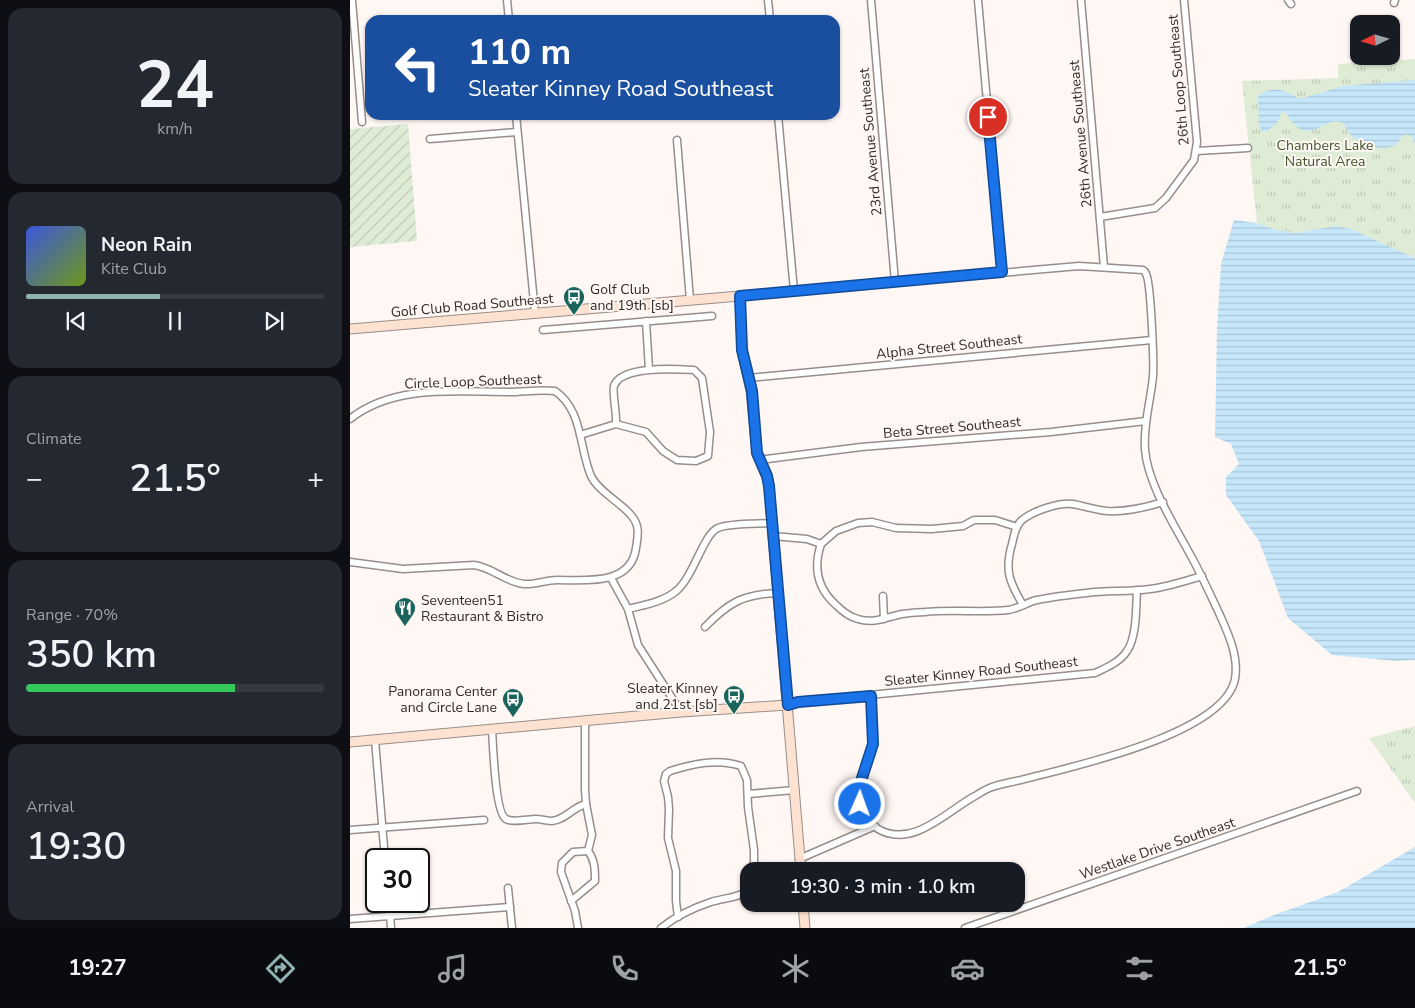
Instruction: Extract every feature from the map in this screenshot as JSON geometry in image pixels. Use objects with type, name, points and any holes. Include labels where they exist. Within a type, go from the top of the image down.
[{"type":"street","points":[[352,0],[362,122]]},
{"type":"street","points":[[507,0],[508,15]]},
{"type":"street","points":[[768,0],[770,15]]},
{"type":"street","name":"23rd Avenue Southeast","points":[[871,0],[894,282]]},
{"type":"street","points":[[978,0],[1002,272]]},
{"type":"street","name":"26th Avenue Southeast","points":[[1081,0],[1104,267]]},
{"type":"street","name":"26th Loop Southeast","points":[[1100,217],[1155,208],[1181,180],[1194,160],[1197,142],[1184,0]]},
{"type":"street","points":[[516,120],[535,313]]},
{"type":"street","points":[[778,120],[794,291]]},
{"type":"street","points":[[430,139],[517,132]]},
{"type":"street","points":[[677,140],[690,300]]},
{"type":"street","points":[[1197,151],[1248,148]]},
{"type":"street","name":"Golf Club Road Southeast","points":[[350,329],[1079,266],[1143,270],[1147,274],[1152,340]]},
{"type":"street","points":[[740,296],[742,350],[749,378],[759,460],[767,476],[772,523],[795,790],[799,862]]},
{"type":"street","points":[[543,330],[712,316]]},
{"type":"street","points":[[646,321],[649,370]]},
{"type":"street","points":[[871,696],[873,744],[862,778],[859,793],[860,804],[868,820],[874,826],[890,833],[903,834],[917,832],[993,787],[1132,749],[1194,723],[1219,705],[1234,681],[1236,664],[1233,649],[1202,576],[1149,473],[1145,457],[1146,421],[1153,377],[1152,340]]},
{"type":"street","name":"Alpha Street Southeast","points":[[749,378],[1152,340]]},
{"type":"street","points":[[580,435],[616,424],[646,432],[663,451],[677,460],[696,461],[708,456],[710,432],[702,378],[694,370],[649,370],[635,371],[620,378],[614,384],[613,390],[616,424]]},
{"type":"street","name":"Circle Loop Southeast","points":[[350,418],[378,402],[399,396],[467,391],[555,391],[563,397],[573,412],[592,477],[605,493],[625,509],[637,524],[635,554],[629,567],[611,578]]},
{"type":"street","name":"Beta Street Southeast","points":[[759,460],[861,448],[1052,432],[1146,421]]},
{"type":"street","points":[[1024,605],[1009,577],[1008,566],[1009,554],[1017,527],[1023,520],[1060,504],[1073,504],[1107,511],[1141,509],[1163,502]]},
{"type":"street","points":[[1017,527],[995,520],[974,520],[963,526],[932,529],[896,528],[872,522],[858,523],[836,531],[821,544],[817,555],[818,578],[822,589],[830,600],[843,612],[856,619],[872,622],[903,614],[924,612],[1011,610],[1034,601],[1110,590],[1150,589],[1202,576]]},
{"type":"street","points":[[628,609],[664,599],[676,592],[685,582],[715,529],[726,526],[772,523]]},
{"type":"street","points":[[773,536],[807,539],[821,544]]},
{"type":"street","points":[[350,562],[403,569],[483,566],[511,580],[524,584],[555,580],[611,578],[628,609],[638,645],[681,712]]},
{"type":"street","name":"Sleater Kinney Road Southeast","points":[[350,742],[681,712],[788,705],[798,702],[1095,674],[1113,664],[1127,651],[1133,636],[1137,590]]},
{"type":"street","points":[[705,627],[718,614],[739,599],[765,593],[778,593]]},
{"type":"street","points":[[883,596],[884,619]]},
{"type":"street","points":[[585,721],[586,804],[592,835],[588,851]]},
{"type":"street","points":[[492,729],[501,814],[508,821],[538,819],[552,821],[564,817],[578,806],[586,804]]},
{"type":"street","points":[[375,740],[384,848]]},
{"type":"street","points":[[678,917],[676,871],[668,838],[669,809],[664,781],[666,774],[690,765],[709,762],[728,762],[741,766],[747,780],[754,862]]},
{"type":"street","points":[[748,794],[795,790]]},
{"type":"street","name":"Westlake Drive Southeast","points":[[965,928],[1357,791]]},
{"type":"street","points":[[350,830],[484,820]]},
{"type":"street","points":[[799,859],[874,826]]},
{"type":"street","points":[[571,901],[595,881],[592,856],[588,851]]},
{"type":"street","points":[[578,928],[575,911],[561,872],[562,863],[573,852],[588,851]]},
{"type":"street","points":[[508,888],[512,928]]},
{"type":"street","points":[[660,928],[708,903],[740,895]]},
{"type":"street","points":[[350,919],[510,907]]},
{"type":"street","points":[[804,912],[806,928]]},
{"type":"street","points":[[390,915],[391,928]]},
{"type":"green space","name":"Chambers Lake Natural Area","points":[[1415,59],[1415,258],[1351,229],[1336,226],[1295,233],[1276,230],[1257,223],[1242,81],[1338,78],[1338,64],[1400,65],[1400,60]]},
{"type":"green space","points":[[408,124],[417,241],[350,247],[350,129]]},
{"type":"green space","points":[[1415,726],[1415,803],[1369,738]]},
{"type":"water","points":[[1415,80],[1415,143],[1410,136],[1406,135],[1391,147],[1373,147],[1356,139],[1349,133],[1343,123],[1337,122],[1331,122],[1308,131],[1303,130],[1294,124],[1284,111],[1281,113],[1277,123],[1266,132],[1262,132],[1259,125],[1258,96],[1269,90],[1285,91],[1300,99],[1343,86]]},
{"type":"water","points":[[1234,220],[1257,223],[1276,230],[1295,233],[1336,226],[1351,229],[1415,258],[1415,660],[1396,661],[1332,655],[1288,618],[1259,541],[1226,495],[1226,477],[1239,464],[1231,444],[1215,437],[1217,330],[1221,264]]},
{"type":"water","points":[[1415,847],[1415,928],[1244,928],[1338,892]]},
{"type":"place","name":"Golf Club and 19th [sb]","points":[[574,316]]},
{"type":"place","name":"Seventeen51 Restaurant & Bistro","points":[[405,627]]},
{"type":"place","name":"Sleater Kinney and 21st [sb]","points":[[734,715]]},
{"type":"place","name":"Panorama Center and Circle Lane","points":[[513,718]]},
{"type":"route","points":[[860,804],[859,793],[862,778],[873,744],[871,696],[798,702],[788,705],[769,486],[767,476],[757,453],[752,391],[742,350],[740,296],[1002,272],[988,117]]}]
